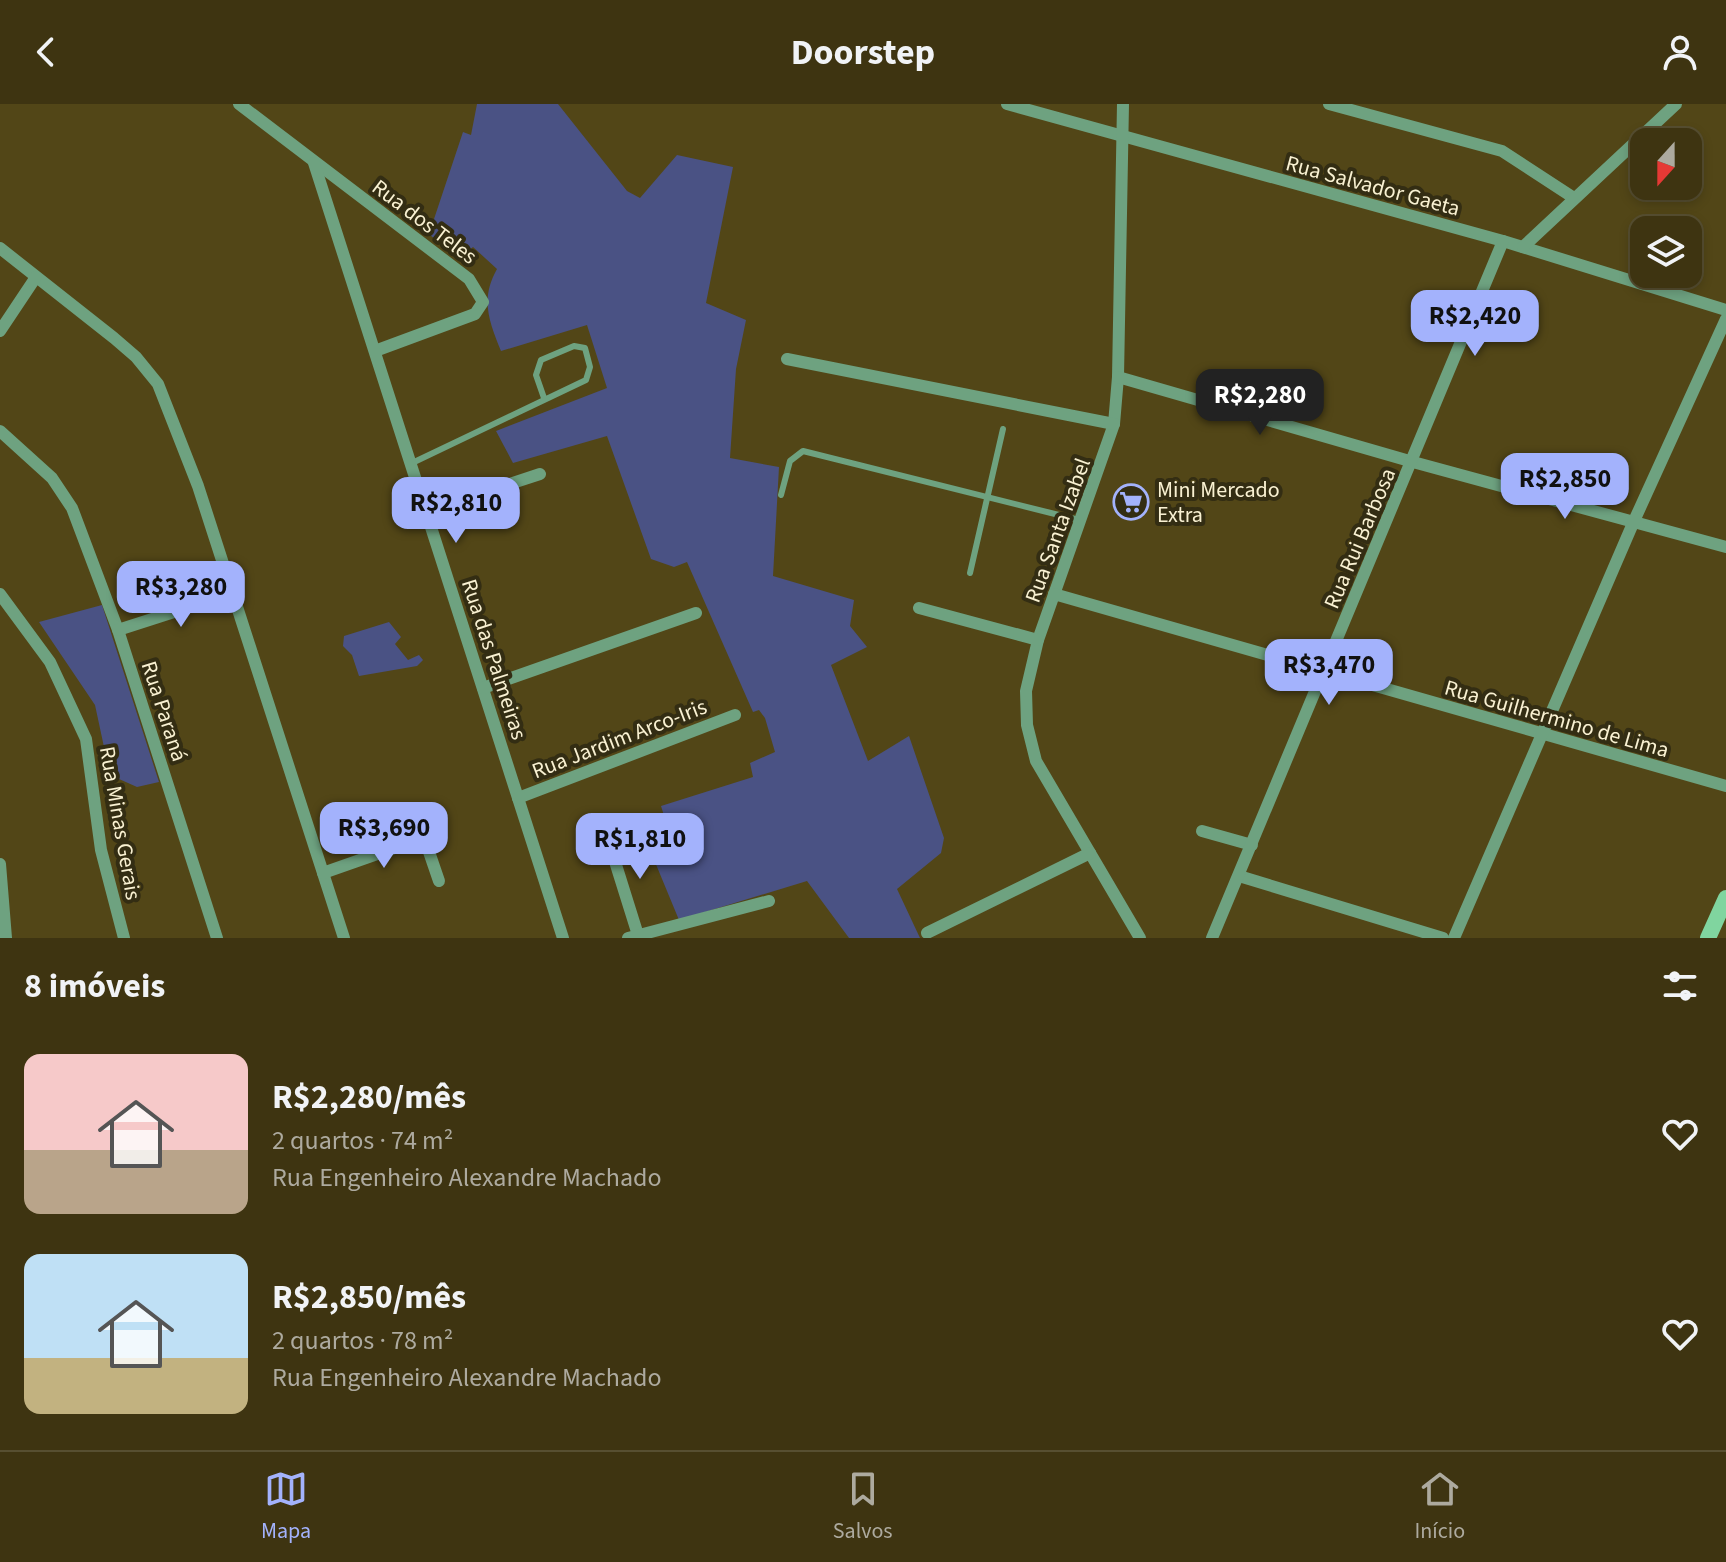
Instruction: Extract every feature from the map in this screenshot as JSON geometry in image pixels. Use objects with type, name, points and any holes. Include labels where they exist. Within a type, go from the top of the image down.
[{"type":"street","name":"Rua dos Teles","points":[[239,104],[469,279],[481,295],[481,309],[475,314],[375,351]]},
{"type":"street","name":"Rua Salvador Gaeta","points":[[1007,104],[1503,241],[1726,310]]},
{"type":"street","name":"Rua Santa Izabel","points":[[1123,104],[1118,377],[1114,424],[1038,640],[1026,691],[1027,725],[1036,761],[1140,938]]},
{"type":"street","points":[[1329,104],[1502,151],[1574,198]]},
{"type":"street","points":[[1523,247],[1676,104]]},
{"type":"street","name":"Rua das Palmeiras","points":[[314,163],[563,938]]},
{"type":"street","name":"Rua Rui Barbosa","points":[[1212,938],[1503,241]]},
{"type":"street","points":[[0,248],[136,357],[158,384],[198,486],[344,938]]},
{"type":"street","points":[[0,331],[36,277]]},
{"type":"street","points":[[1454,938],[1634,521],[1726,319]]},
{"type":"street","points":[[787,359],[1114,424]]},
{"type":"street","points":[[1118,377],[1413,462],[1726,547]]},
{"type":"street","name":"Rua Paraná","points":[[0,431],[34,459],[67,499],[118,630],[217,938]]},
{"type":"street","points":[[427,511],[540,474]]},
{"type":"street","points":[[118,630],[233,593]]},
{"type":"street","name":"Rua Minas Gerais","points":[[0,594],[50,662],[86,739],[101,850],[124,938]]},
{"type":"street","name":"Rua Guilhermino de Lima","points":[[1054,594],[1326,670],[1542,736],[1726,786]]},
{"type":"street","points":[[919,608],[1038,640]]},
{"type":"street","points":[[483,688],[696,613]]},
{"type":"street","name":"Rua Jardim Arco-Iris","points":[[518,798],[735,715]]},
{"type":"street","points":[[1202,831],[1252,845]]},
{"type":"street","points":[[607,836],[633,937],[769,901]]},
{"type":"street","points":[[323,873],[421,840],[429,852],[439,881]]},
{"type":"street","points":[[927,933],[1090,853]]},
{"type":"street","points":[[0,864],[6,938]]},
{"type":"street","points":[[1239,876],[1443,938]]},
{"type":"street","points":[[1708,938],[1724,908]]},
{"type":"lane","points":[[410,464],[586,380],[590,367],[585,348],[574,346],[541,360],[536,375],[544,398]]},
{"type":"lane","points":[[970,573],[1003,429]]},
{"type":"lane","points":[[781,495],[790,461],[803,451],[1081,520]]},
{"type":"shaded area","points":[[477,104],[558,104],[627,191],[640,198],[677,155],[733,167],[706,303],[746,320],[736,369],[730,458],[779,467],[773,576],[854,600],[850,626],[867,647],[831,665],[868,761],[909,736],[944,838],[941,853],[897,889],[920,938],[849,938],[807,881],[679,920],[643,833],[667,825],[661,806],[753,777],[750,763],[775,752],[765,718],[759,710],[753,712],[687,562],[674,567],[651,559],[607,436],[513,463],[496,431],[607,388],[587,325],[501,351],[488,310],[489,290],[497,269],[473,247],[458,260],[429,234],[463,132],[471,135]]},
{"type":"shaded area","points":[[102,605],[159,782],[137,787],[110,775],[95,705],[39,622]]},
{"type":"shaded area","points":[[389,622],[401,637],[395,644],[408,660],[419,655],[423,660],[417,666],[359,676],[352,655],[343,646],[344,636]]},
{"type":"place","name":"Mini Mercado Extra","points":[[1131,502]]}]
